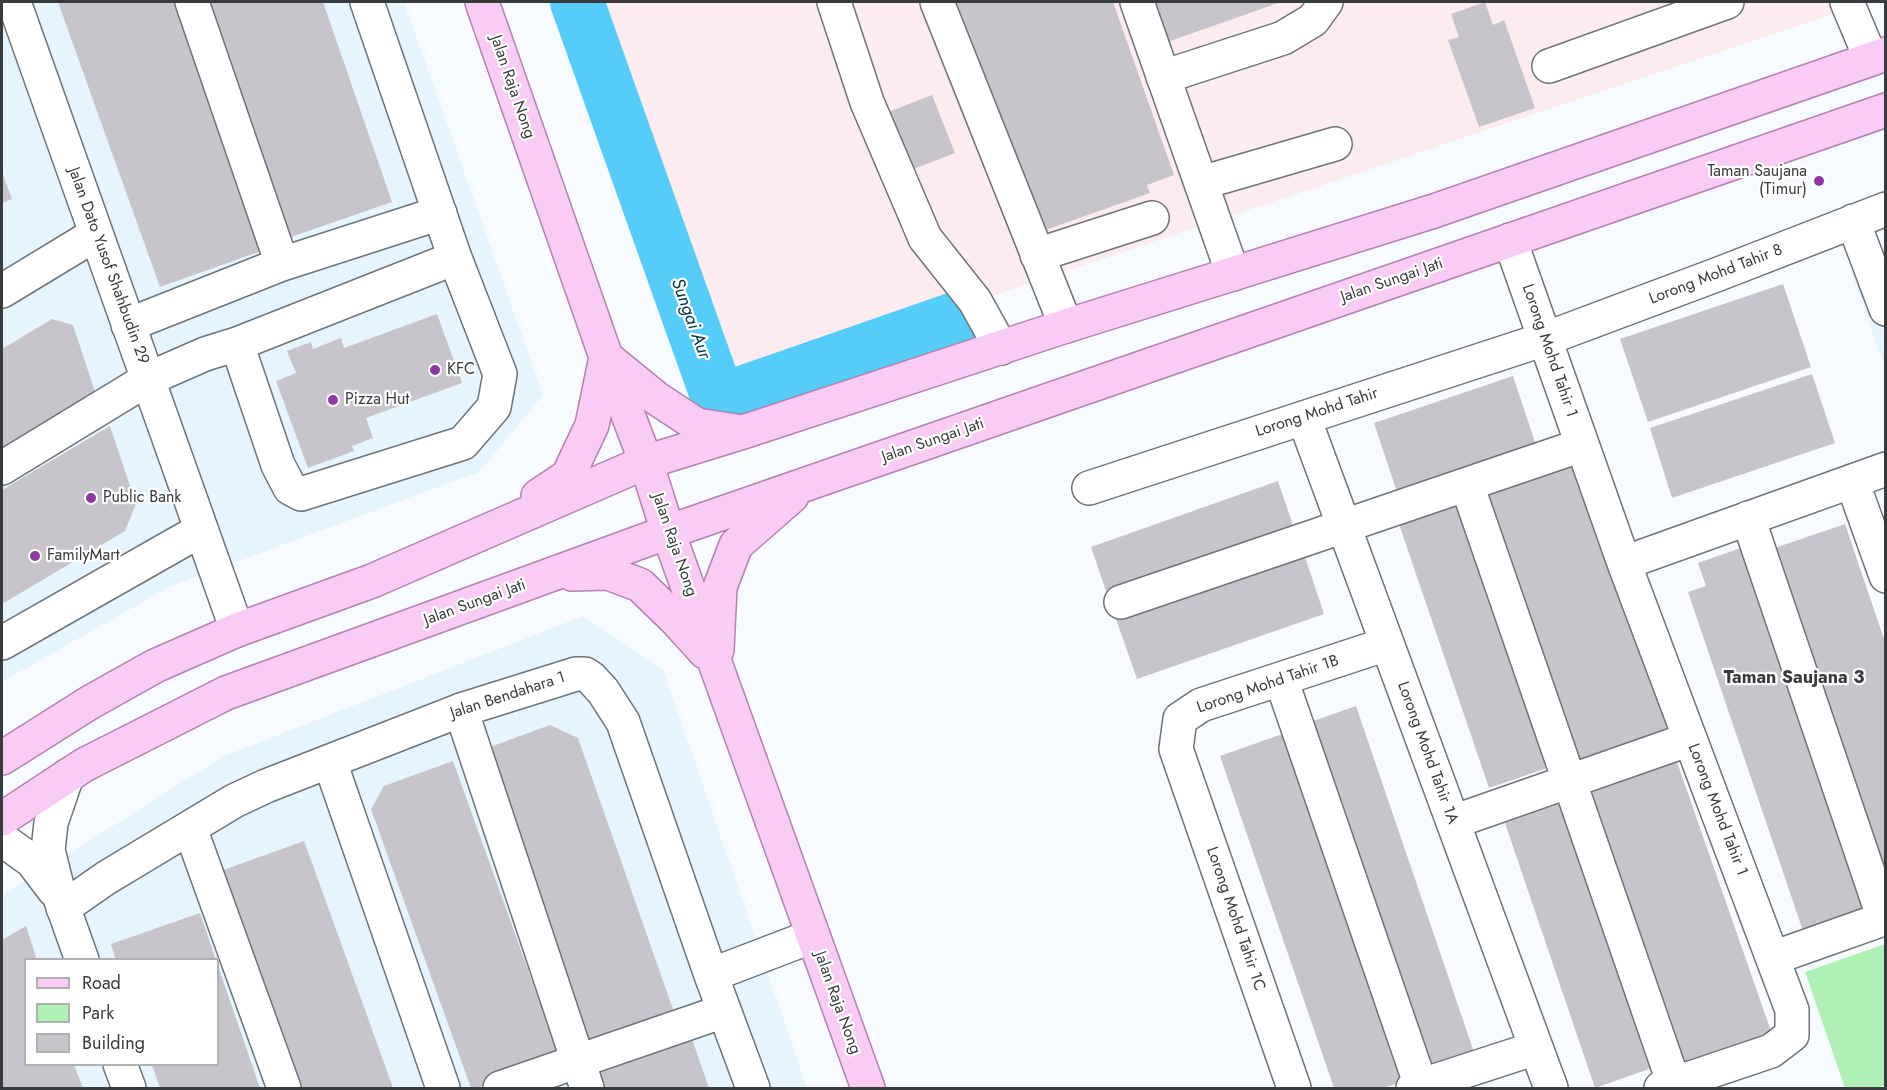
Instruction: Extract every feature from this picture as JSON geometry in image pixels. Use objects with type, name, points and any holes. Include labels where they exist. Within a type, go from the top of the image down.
[{"type":"main road","name":"Jalan Raja Nong","points":[[482,2],[606,357],[646,462],[668,532],[868,1089]]},
{"type":"main road","points":[[2,758],[89,703],[155,666],[237,630],[372,580],[646,462],[1066,326],[1434,211],[1878,56]]},
{"type":"main road","name":"Jalan Sungai Jati","points":[[2,819],[84,765],[226,693],[668,532],[1886,110]]},
{"type":"main road","points":[[492,527],[568,476],[592,425],[606,357],[656,398],[697,425],[743,432]]},
{"type":"main road","points":[[716,665],[720,587],[736,546],[805,485]]},
{"type":"main road","points":[[550,575],[608,573],[640,585],[676,620],[716,665]]},
{"type":"street","name":"Jalan Dato Yusof Shahbudin 29","points":[[14,2],[237,630]]},
{"type":"street","points":[[192,2],[282,264]]},
{"type":"street","points":[[237,344],[278,465],[290,488],[301,494],[463,443],[494,407],[500,374],[455,258],[367,2]]},
{"type":"street","points":[[834,2],[867,102],[925,238],[975,301],[1001,348]]},
{"type":"street","points":[[937,2],[1066,326]]},
{"type":"street","points":[[1137,2],[1233,274]]},
{"type":"street","points":[[1163,77],[1283,38],[1313,20],[1326,2]]},
{"type":"street","points":[[1549,66],[1673,11],[1727,2]]},
{"type":"street","points":[[1847,2],[1878,56]]},
{"type":"street","points":[[1201,183],[1335,144]]},
{"type":"street","name":"Lorong Mohd Tahir 8","points":[[1545,339],[1886,209]]},
{"type":"street","points":[[129,325],[282,264],[440,213]]},
{"type":"street","points":[[1037,255],[1152,218]]},
{"type":"street","points":[[1853,221],[1886,309]]},
{"type":"street","points":[[2,291],[96,234]]},
{"type":"street","name":"Lorong Mohd Tahir 1","points":[[1510,240],[1624,563],[1792,1010],[1792,1035],[1771,1051],[1668,1086]]},
{"type":"street","points":[[2,468],[148,379],[205,354],[237,344],[455,258]]},
{"type":"street","name":"Lorong Mohd Tahir","points":[[1089,488],[1545,339]]},
{"type":"street","name":"Lorong Mohd Tahir 1A","points":[[1304,418],[1551,1089]]},
{"type":"street","points":[[1120,602],[1582,446]]},
{"type":"street","points":[[1624,563],[1886,469]]},
{"type":"street","points":[[1852,481],[1886,576]]},
{"type":"street","points":[[1467,485],[1570,782],[1668,1086]]},
{"type":"street","points":[[1748,518],[1885,919],[1773,958]]},
{"type":"street","points":[[2,643],[201,530]]},
{"type":"street","name":"Lorong Mohd Tahir 1B","points":[[1176,749],[1180,719],[1201,705],[1387,644]]},
{"type":"street","name":"Jalan Bendahara 1","points":[[62,903],[234,801],[266,786],[461,710],[576,674],[585,674],[598,684],[623,722],[753,1089]]},
{"type":"street","points":[[1281,679],[1417,1087],[1536,1048]]},
{"type":"street","points":[[461,710],[582,1075]]},
{"type":"street","points":[[1453,822],[1690,739]]},
{"type":"street","name":"Lorong Mohd Tahir 1C","points":[[1176,749],[1294,1089]]},
{"type":"street","points":[[330,762],[443,1089]]},
{"type":"street","points":[[67,776],[51,823],[48,850],[62,903],[81,958]]},
{"type":"street","points":[[190,828],[284,1089]]},
{"type":"street","points":[[2,841],[32,861],[62,903]]},
{"type":"street","points":[[711,975],[813,936]]},
{"type":"street","points":[[500,1089],[582,1075],[724,1011]]},
{"type":"street","points":[[120,1066],[129,1089]]},
{"type":"shaded area","points":[[2,2],[404,2],[543,395],[479,472],[169,587],[2,682]]},
{"type":"shaded area","points":[[592,2],[1869,2],[726,385]]},
{"type":"shaded area","points":[[1885,260],[1885,368],[1851,272]]},
{"type":"shaded area","points":[[583,616],[663,669],[807,1088],[2,1088],[2,896],[222,757]]},
{"type":"green space","points":[[1885,944],[1885,1085],[1877,1088],[1845,1088],[1805,972]]},
{"type":"building","points":[[58,2],[176,2],[264,250],[160,287]]},
{"type":"building","points":[[203,2],[323,2],[392,202],[285,239]]},
{"type":"building","points":[[956,2],[1113,2],[1174,175],[1147,185],[1150,193],[1037,233]]},
{"type":"building","points":[[1141,2],[1281,2],[1156,46]]},
{"type":"building","points":[[1485,2],[1493,25],[1504,20],[1535,108],[1479,127],[1448,40],[1459,37],[1451,14]]},
{"type":"building","points":[[932,95],[955,153],[906,172],[883,114]]},
{"type":"building","points":[[2,172],[12,199],[2,203]]},
{"type":"building","points":[[1783,284],[1811,367],[1648,422],[1620,339]]},
{"type":"building","points":[[437,314],[462,383],[366,418],[373,438],[352,446],[354,451],[308,468],[276,381],[296,373],[287,351],[311,342],[313,349],[341,338],[344,348]]},
{"type":"building","points":[[52,319],[73,325],[98,401],[2,459],[2,349]]},
{"type":"building","points":[[1812,374],[1835,443],[1672,498],[1650,428]]},
{"type":"building","points":[[1513,376],[1538,451],[1399,498],[1374,423]]},
{"type":"building","points":[[110,426],[136,504],[125,531],[2,604],[2,490]]},
{"type":"building","points":[[1574,463],[1670,734],[1575,769],[1479,497]]},
{"type":"building","points":[[1278,481],[1297,537],[1110,603],[1091,547]]},
{"type":"building","points":[[1463,502],[1553,766],[1489,788],[1399,524]]},
{"type":"building","points":[[1845,524],[1886,645],[1886,902],[1763,552]]},
{"type":"building","points":[[1749,545],[1874,910],[1804,934],[1688,592],[1706,586],[1698,563]]},
{"type":"building","points":[[1304,554],[1324,614],[1137,679],[1116,619]]},
{"type":"building","points":[[1356,706],[1476,1058],[1419,1078],[1299,726]]},
{"type":"building","points":[[550,725],[578,738],[676,1018],[587,1050],[482,750]]},
{"type":"building","points":[[1285,733],[1405,1081],[1383,1088],[1334,1088],[1220,756]]},
{"type":"building","points":[[453,761],[560,1059],[477,1088],[471,1088],[371,809],[384,786]]},
{"type":"building","points":[[1677,762],[1773,1037],[1678,1071],[1582,796]]},
{"type":"building","points":[[1565,802],[1655,1067],[1595,1088],[1505,823]]},
{"type":"building","points":[[304,841],[393,1088],[292,1088],[215,873]]},
{"type":"building","points":[[200,913],[215,958],[115,958],[111,944]]},
{"type":"building","points":[[26,926],[36,958],[24,958],[24,1066],[74,1066],[83,1088],[2,1088],[2,940]]},
{"type":"building","points":[[219,969],[260,1088],[160,1088],[152,1066],[219,1066]]},
{"type":"building","points":[[692,1039],[709,1088],[601,1088],[596,1074]]},
{"type":"waterway","name":"Sungai Aur","points":[[577,2],[719,401],[955,319]]},
{"type":"place","name":"Taman Saujana (Timur)","points":[[1819,181]]},
{"type":"place","name":"KFC","points":[[435,370]]},
{"type":"place","name":"Pizza Hut","points":[[333,400]]},
{"type":"place","name":"Public Bank","points":[[91,498]]},
{"type":"place","name":"FamilyMart","points":[[35,556]]},
{"type":"district","name":"Taman Saujana 3","points":[[1794,679]]}]
